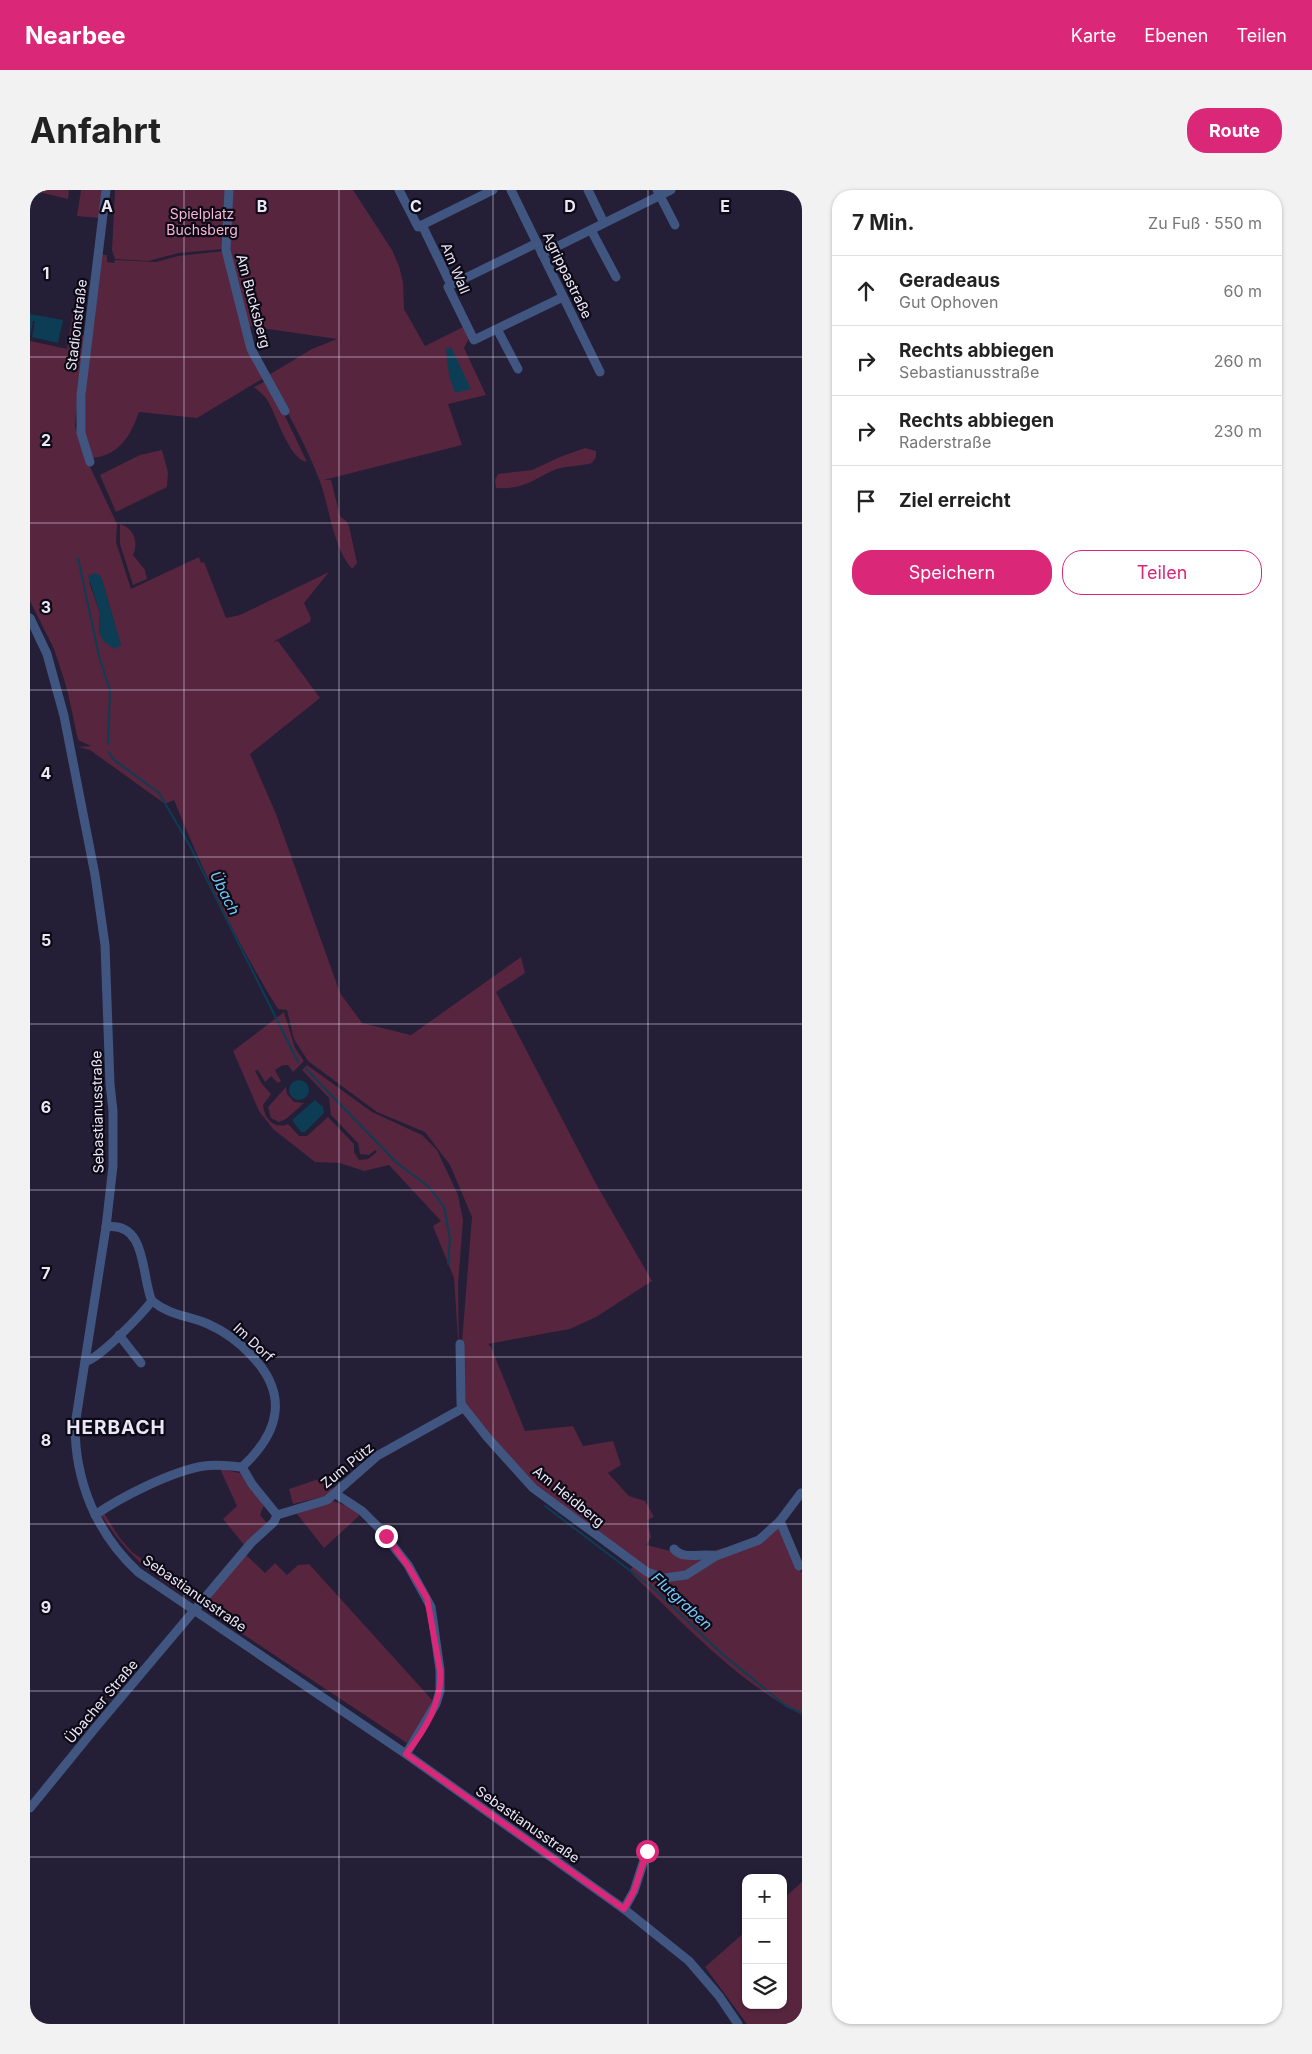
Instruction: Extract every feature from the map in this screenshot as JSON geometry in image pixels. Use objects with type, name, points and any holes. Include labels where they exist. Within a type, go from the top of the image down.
[{"type":"street","name":"Stadionstraße","points":[[90,462],[80,433],[81,396],[106,190]]},
{"type":"street","name":"Am Bucksberg","points":[[229,190],[226,250],[251,349],[285,411]]},
{"type":"street","name":"Am Wall","points":[[399,190],[418,227],[422,225],[451,285],[448,287],[474,340],[563,297]]},
{"type":"street","points":[[422,225],[493,190]]},
{"type":"street","name":"Agrippastraße","points":[[511,190],[600,372]]},
{"type":"street","points":[[588,190],[604,223]]},
{"type":"street","points":[[542,254],[591,230],[658,193],[671,190]]},
{"type":"street","points":[[658,193],[675,225]]},
{"type":"street","points":[[591,230],[616,277]]},
{"type":"street","points":[[451,285],[537,243]]},
{"type":"street","points":[[497,329],[518,368]]},
{"type":"street","name":"Sebastianusstraße","points":[[30,618],[47,654],[57,690],[95,875],[105,945],[110,1084],[113,1111],[113,1166],[106,1227],[78,1400],[75,1442],[82,1482],[95,1516],[106,1535],[125,1560],[194,1612],[406,1754],[624,1909],[689,1961],[720,1996],[738,2024]]},
{"type":"street","points":[[85,1362],[91,1360],[119,1335],[152,1301],[139,1244],[124,1230],[112,1226],[106,1227]]},
{"type":"street","name":"Im Dorf","points":[[152,1301],[169,1313],[206,1323],[225,1333],[254,1358],[271,1380],[275,1406],[270,1434],[242,1467]]},
{"type":"street","points":[[119,1335],[141,1363]]},
{"type":"street","points":[[460,1344],[460,1395],[463,1408]]},
{"type":"street","name":"Zum Pütz","points":[[277,1515],[327,1500],[377,1456],[463,1408]]},
{"type":"street","name":"Am Heidberg","points":[[463,1408],[533,1488],[647,1572],[664,1578],[680,1577],[694,1571],[716,1556]]},
{"type":"street","points":[[95,1516],[117,1500],[190,1469],[218,1465],[242,1467],[252,1484],[277,1515],[274,1522],[251,1543],[194,1612]]},
{"type":"street","points":[[674,1549],[685,1555],[704,1553],[716,1556],[759,1540],[780,1521],[802,1492]]},
{"type":"street","points":[[336,1494],[362,1512],[378,1527],[416,1578],[431,1607],[440,1670],[440,1691],[432,1712],[406,1754]]},
{"type":"street","points":[[780,1521],[798,1566]]},
{"type":"street","name":"Übacher Straße","points":[[30,1808],[194,1612]]},
{"type":"street","points":[[624,1909],[634,1891],[647,1851]]},
{"type":"green space","points":[[30,190],[69,190],[68,199]]},
{"type":"green space","points":[[81,190],[102,190],[100,218],[77,216]]},
{"type":"green space","name":"Spielplatz Buchsberg","points":[[115,190],[226,190],[223,249],[179,253],[148,261],[115,259],[112,250]]},
{"type":"green space","points":[[232,190],[353,190],[392,250],[403,282],[404,309],[425,346],[463,327],[469,338],[464,348],[486,395],[448,404],[462,445],[324,480],[331,480],[340,516],[349,526],[357,563],[352,569],[340,549],[314,466],[295,426],[267,376],[312,349],[337,339],[247,326],[230,258]]},
{"type":"green space","points":[[224,251],[262,379],[197,418],[139,412],[128,436],[117,448],[110,453],[93,458],[82,432],[99,254],[107,255],[107,262],[114,263],[115,260],[156,262],[178,256]]},
{"type":"green space","points":[[76,293],[81,295],[76,334],[84,335],[75,426],[84,454],[117,524],[116,542],[131,589],[199,557],[201,563],[204,562],[226,618],[240,615],[329,572],[304,603],[311,618],[310,622],[273,642],[278,641],[320,698],[250,754],[276,814],[340,993],[362,1023],[411,1035],[521,957],[525,973],[496,992],[595,1182],[652,1281],[596,1317],[570,1329],[488,1344],[491,1347],[525,1431],[573,1426],[583,1446],[613,1441],[621,1465],[608,1473],[629,1496],[645,1501],[654,1517],[647,1520],[651,1537],[646,1545],[691,1556],[736,1545],[742,1550],[781,1523],[793,1560],[802,1573],[802,1715],[778,1701],[732,1668],[629,1571],[635,1564],[527,1485],[466,1406],[463,1393],[461,1347],[465,1344],[462,1342],[472,1217],[450,1165],[425,1132],[377,1112],[308,1061],[294,1039],[287,1010],[278,1009],[235,933],[197,854],[174,800],[165,804],[90,750],[78,747],[91,746],[78,740],[68,693],[54,649],[30,601],[30,341],[67,349]],"holes":[[[102,580],[121,645],[99,633],[100,613],[89,582]]]},
{"type":"green space","points":[[264,382],[284,414],[307,462],[300,459],[294,453],[266,398],[254,387]]},
{"type":"green space","points":[[585,448],[596,451],[596,457],[592,463],[557,469],[513,488],[496,488],[495,480],[498,474],[532,470]]},
{"type":"green space","points":[[162,450],[168,472],[167,487],[116,512],[100,475],[140,455]]},
{"type":"green space","points":[[120,524],[129,529],[134,536],[135,550],[133,555],[145,570],[147,579],[133,585],[120,544]]},
{"type":"green space","points":[[284,1012],[295,1048],[304,1061],[293,1072],[288,1065],[283,1065],[275,1070],[281,1081],[278,1083],[271,1076],[265,1082],[258,1070],[255,1071],[262,1084],[271,1094],[263,1105],[265,1114],[271,1122],[278,1125],[288,1124],[299,1136],[307,1136],[328,1117],[354,1144],[354,1152],[359,1160],[368,1159],[377,1152],[375,1150],[369,1155],[360,1154],[358,1143],[331,1115],[329,1098],[302,1070],[307,1065],[372,1112],[422,1135],[437,1150],[458,1195],[463,1220],[458,1284],[459,1354],[454,1278],[433,1226],[441,1221],[389,1165],[364,1171],[340,1163],[315,1162],[273,1129],[259,1111],[233,1051]]},
{"type":"green space","points":[[286,1087],[287,1094],[294,1102],[304,1103],[286,1119],[279,1122],[271,1118],[268,1107]]},
{"type":"green space","points":[[220,1469],[240,1473],[264,1505],[260,1515],[267,1523],[245,1546],[223,1519],[237,1506]]},
{"type":"green space","points":[[322,1478],[334,1491],[326,1496],[293,1504],[289,1489]]},
{"type":"green space","points":[[333,1501],[352,1508],[360,1515],[324,1548],[294,1510]]},
{"type":"green space","points":[[104,1513],[119,1537],[132,1552],[199,1599],[194,1601],[154,1574],[132,1554],[112,1531],[102,1516]]},
{"type":"green space","points":[[245,1554],[265,1573],[275,1563],[287,1575],[298,1565],[309,1564],[434,1702],[407,1743],[205,1609],[203,1606]]},
{"type":"green space","points":[[802,1882],[802,2024],[747,2024],[705,1967],[742,1935],[742,2009],[787,2009],[787,1895]]},
{"type":"water","points":[[30,314],[63,320],[58,343],[32,337],[35,321],[33,321],[30,336]]},
{"type":"water","points":[[451,347],[471,389],[455,393],[449,376],[446,349]]},
{"type":"water","points":[[94,573],[100,575],[102,580],[121,645],[115,649],[104,642],[99,633],[100,613],[88,576]]},
{"type":"water","points":[[299,1080],[306,1083],[309,1090],[306,1097],[299,1100],[292,1097],[289,1090],[292,1083]]},
{"type":"water","points":[[315,1100],[323,1107],[324,1113],[305,1132],[301,1132],[292,1120]]},
{"type":"waterway","name":"Übach","points":[[78,558],[99,656],[110,691],[108,744]]},
{"type":"waterway","name":"Übach","points":[[109,752],[113,759],[159,793],[190,846],[298,1062]]},
{"type":"waterway","name":"Übach","points":[[306,1069],[397,1163],[429,1187],[444,1207],[450,1240],[448,1264]]},
{"type":"waterway","name":"Flutgraben","points":[[545,1506],[653,1588],[721,1653],[786,1706],[802,1713]]},
{"type":"district","name":"HERBACH","points":[[116,1427]]},
{"type":"route","points":[[386,1536],[420,1584],[431,1607],[440,1670],[440,1691],[436,1704],[406,1754],[624,1909],[628,1905],[634,1891],[647,1851]]}]
